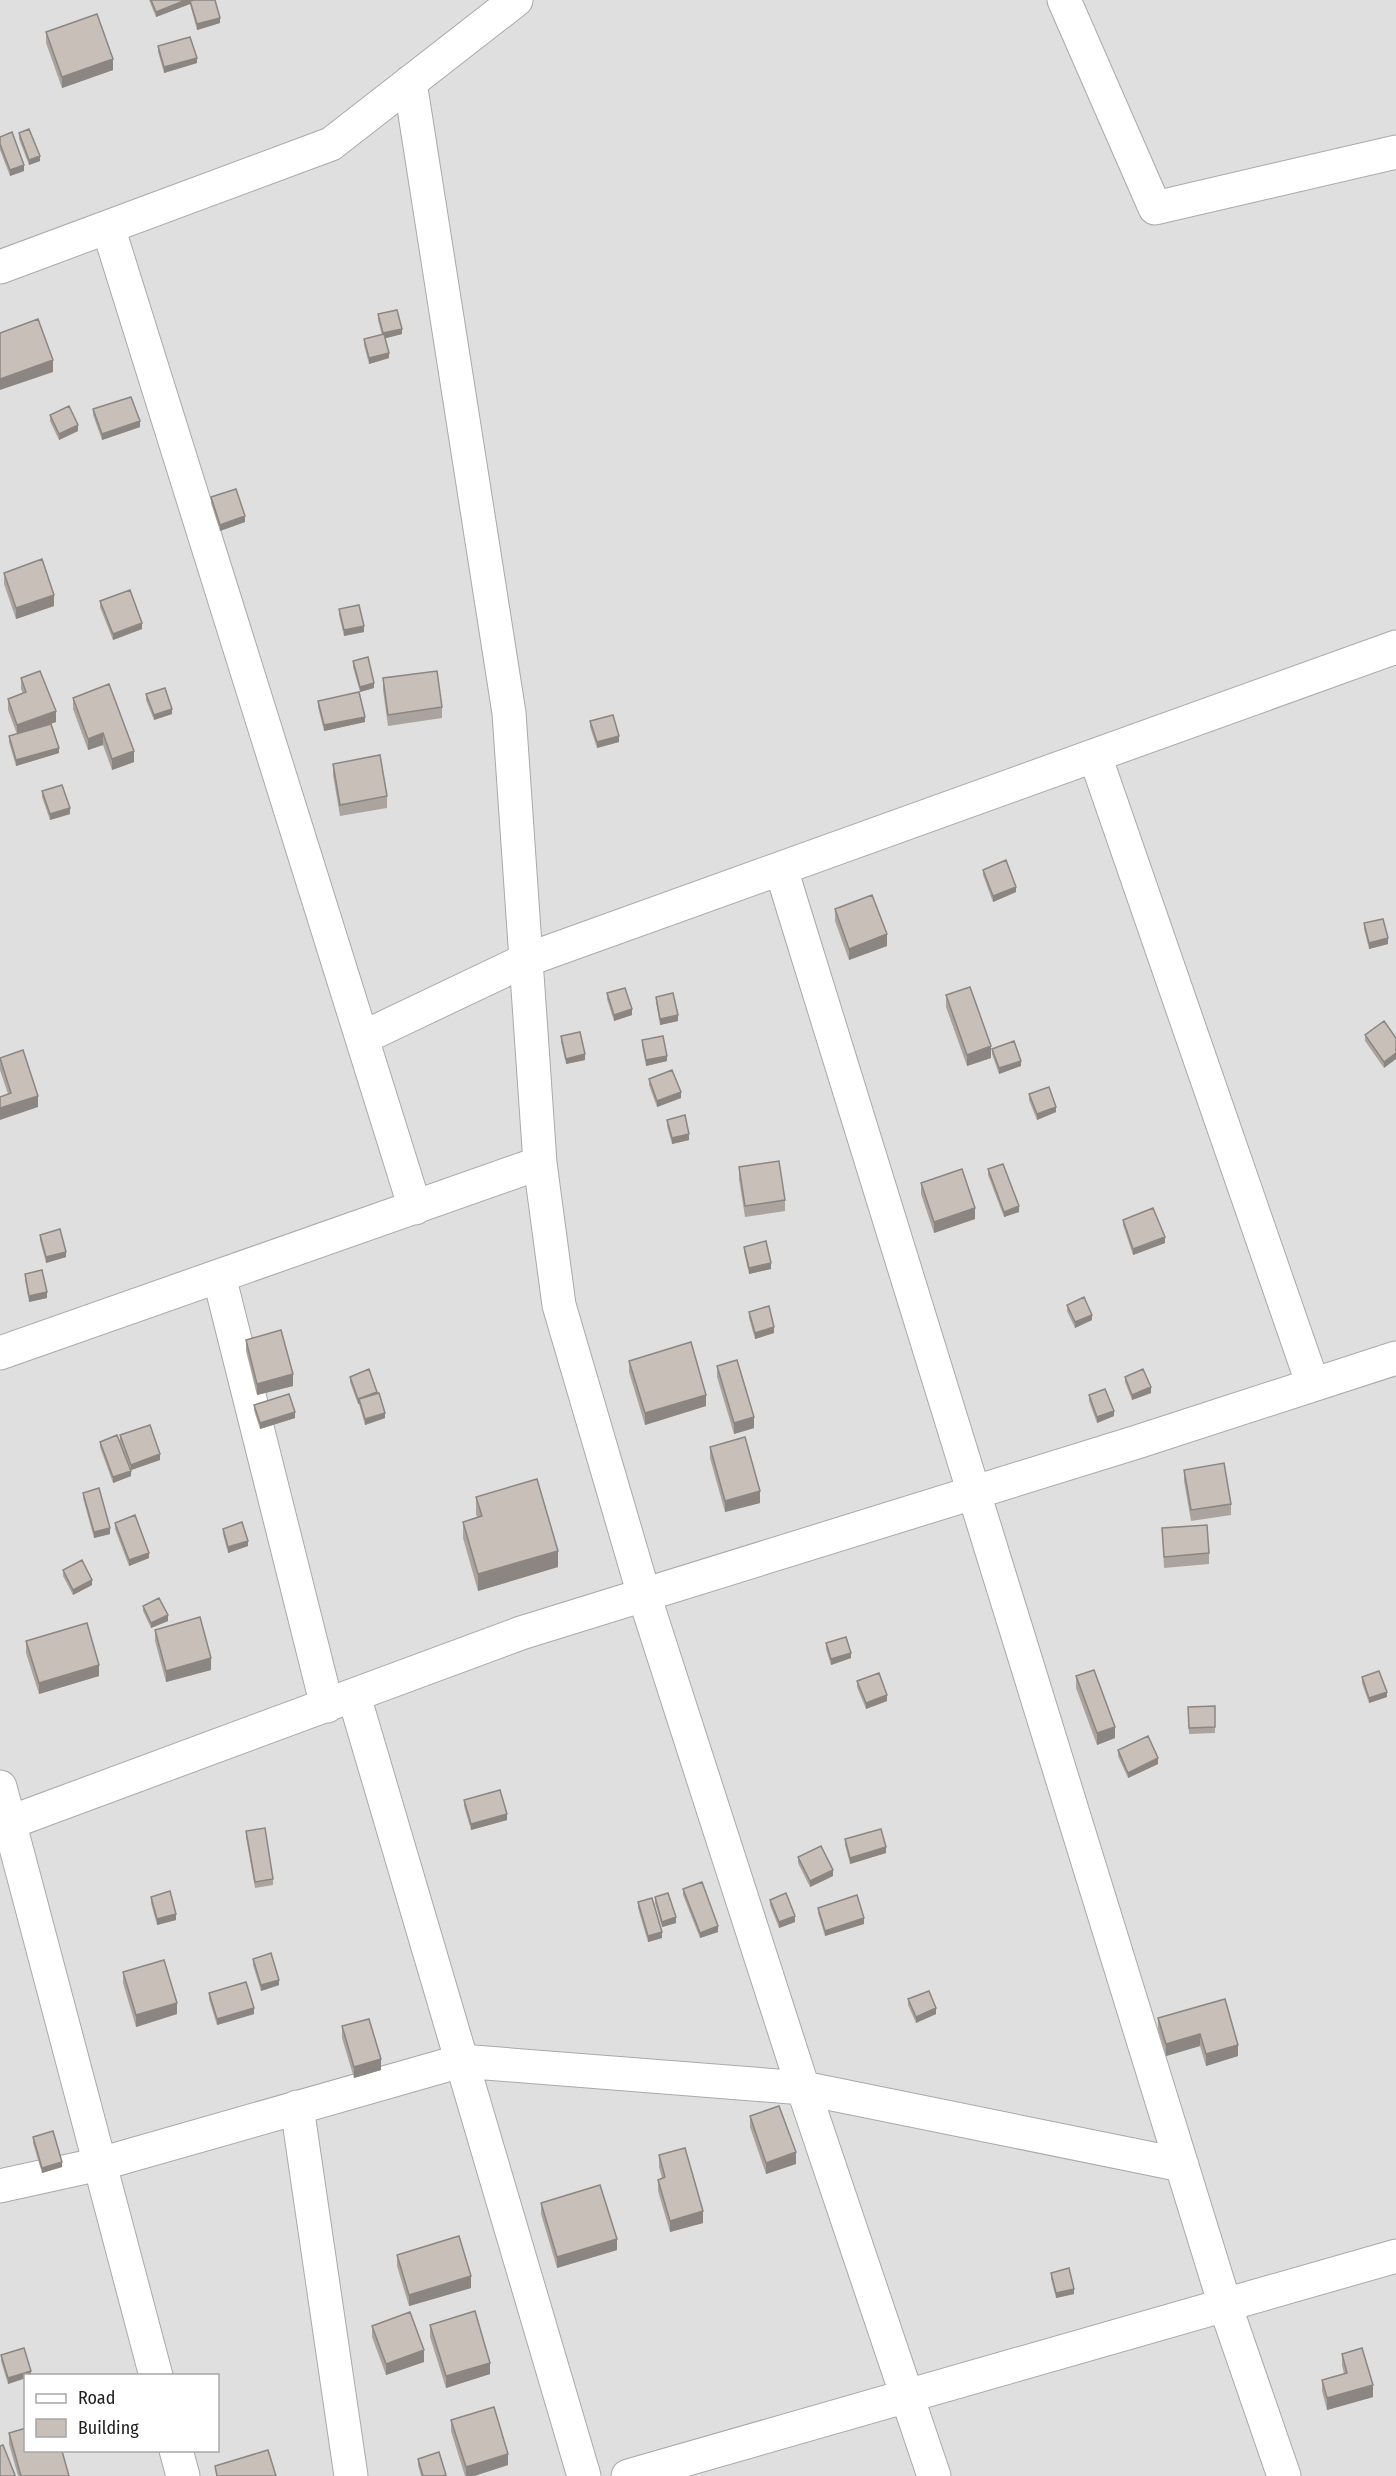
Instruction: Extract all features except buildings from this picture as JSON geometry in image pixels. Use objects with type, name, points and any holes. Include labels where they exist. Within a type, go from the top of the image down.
[{"type":"street","points":[[0,267],[331,144],[516,0]]},
{"type":"street","points":[[1064,0],[1155,208],[1396,152]]},
{"type":"street","points":[[410,82],[509,713],[540,1164],[559,1305],[644,1595],[803,2088],[934,2476]]},
{"type":"street","points":[[108,226],[415,1208]]},
{"type":"street","points":[[362,1038],[526,960],[1396,648]]},
{"type":"street","points":[[1095,756],[1313,1385]]},
{"type":"street","points":[[781,869],[976,1492],[1225,2305],[1284,2476]]},
{"type":"street","points":[[0,1353],[540,1164]]},
{"type":"street","points":[[219,1276],[340,1701],[461,2061],[584,2476]]},
{"type":"street","points":[[5,1824],[521,1633],[976,1492],[1396,1358]]},
{"type":"street","points":[[0,1787],[5,1824],[100,2163],[155,2374]]},
{"type":"street","points":[[0,2186],[100,2163],[461,2061],[803,2088],[1182,2165]]},
{"type":"street","points":[[297,2107],[351,2476]]},
{"type":"street","points":[[628,2476],[1396,2256]]},
{"type":"street","points":[[176,2452],[183,2476]]},
{"type":"shaded area","points":[[0,0],[1396,0],[1396,2476],[0,2476]]}]
